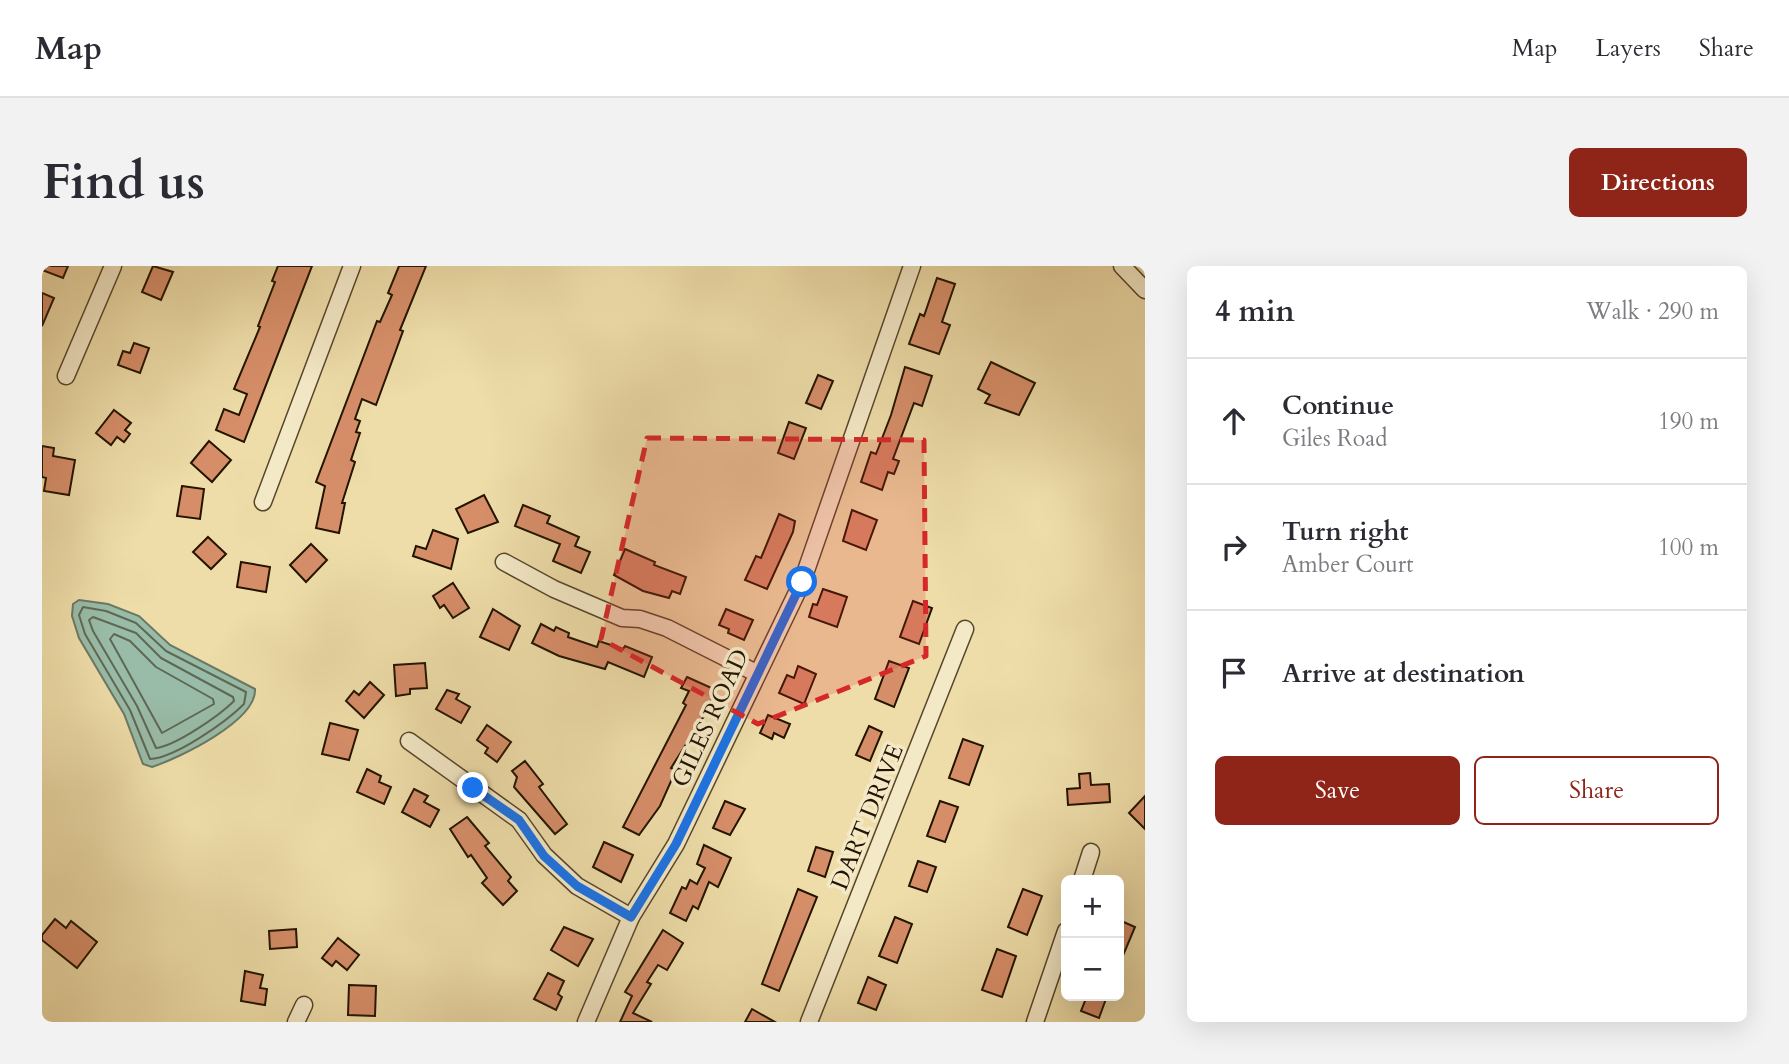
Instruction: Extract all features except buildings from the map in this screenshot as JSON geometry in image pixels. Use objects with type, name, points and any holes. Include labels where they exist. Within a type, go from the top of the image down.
[{"type":"street","points":[[66,376],[113,266]]},
{"type":"street","points":[[263,502],[352,266]]},
{"type":"street","name":"GILES ROAD","points":[[586,1022],[631,917],[676,844],[807,569],[912,266]]},
{"type":"street","points":[[1122,266],[1145,289]]},
{"type":"street","points":[[504,562],[554,589],[622,618],[640,619],[667,628],[756,673]]},
{"type":"street","name":"DART DRIVE","points":[[809,1022],[965,629]]},
{"type":"street","points":[[409,741],[519,820],[544,856],[577,886],[631,917]]},
{"type":"street","points":[[1084,875],[1091,852]]},
{"type":"street","points":[[1035,1022],[1064,938]]},
{"type":"street","points":[[296,1022],[304,1005]]},
{"type":"highlighted area","points":[[647,438],[924,440],[926,656],[758,724],[601,639]]},
{"type":"water","points":[[79,600],[108,604],[139,616],[170,645],[255,689],[252,701],[244,713],[230,725],[197,747],[152,767],[143,764],[124,714],[79,638],[72,616],[73,604]]},
{"type":"route","points":[[473,788],[519,820],[544,856],[577,886],[631,917],[676,844],[802,582]]}]
